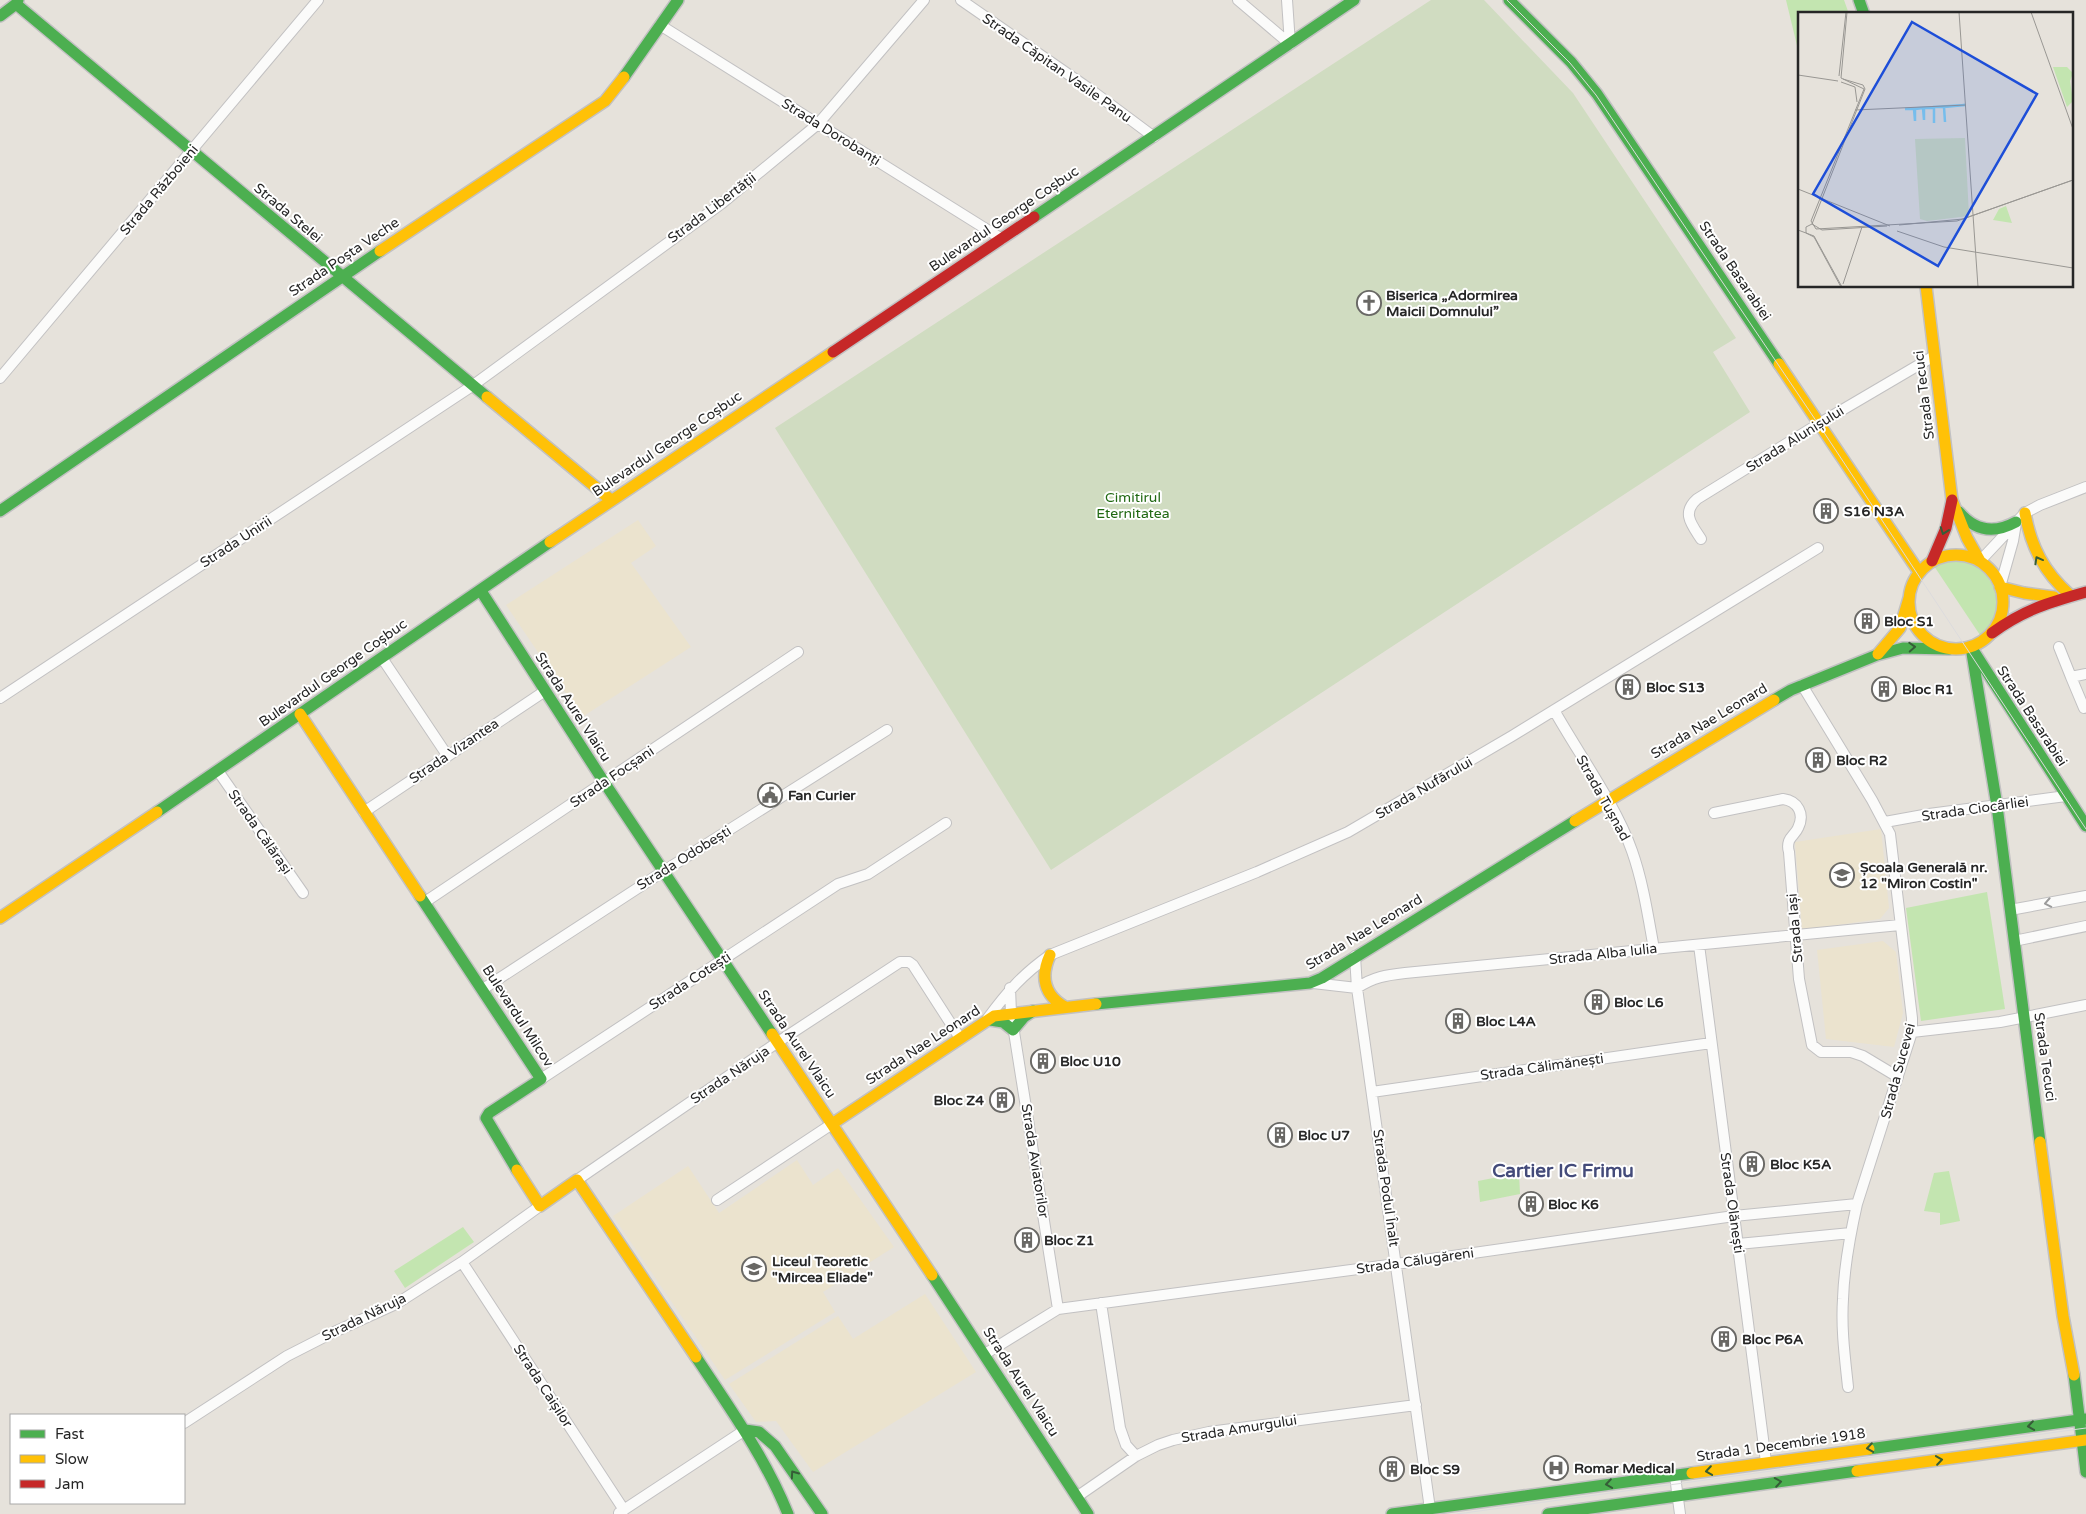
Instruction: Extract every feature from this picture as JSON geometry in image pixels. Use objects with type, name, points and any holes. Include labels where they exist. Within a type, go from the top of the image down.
[{"type":"main road","name":"Strada Poșta Veche","points":[[0,512],[341,277],[605,101],[620,83],[678,0]]},
{"type":"main road","name":"Bulevardul George Coșbuc","points":[[0,918],[218,771],[611,500],[1154,137],[1354,0]]},
{"type":"main road","name":"Strada Basarabiei","points":[[1509,0],[1571,62],[1597,94],[1919,572]]},
{"type":"main road","points":[[1859,0],[1863,12]]},
{"type":"main road","name":"Strada Stelei","points":[[17,2],[341,277],[611,500]]},
{"type":"main road","points":[[0,16],[17,2]]},
{"type":"main road","name":"Strada Tecuci","points":[[1926,288],[1952,500],[1967,538],[1980,561]]},
{"type":"main road","points":[[1952,500],[1964,520],[1984,531],[2001,530],[2016,522]]},
{"type":"main road","name":"Strada Tecuci","points":[[1932,561],[1946,528],[1952,500]]},
{"type":"main road","points":[[2025,513],[2028,534],[2038,560],[2065,596]]},
{"type":"main road","points":[[1992,633],[2002,612],[2000,587],[1990,568],[1969,556],[1956,554],[1943,556],[1932,561],[1919,572],[1913,582],[1909,598],[1910,612],[1915,625],[1930,640],[1949,649],[1970,647],[1983,641],[2020,612],[2065,596],[2086,592]]},
{"type":"main road","points":[[2000,587],[2024,593],[2065,596]]},
{"type":"main road","name":"Strada Aurel Vlaicu","points":[[481,591],[604,782],[985,1354],[1088,1514]]},
{"type":"main road","name":"Strada Nae Leonard","points":[[1876,655],[1900,628],[1909,598]]},
{"type":"main road","name":"Strada Nae Leonard","points":[[832,1124],[986,1020],[1011,1013],[1310,983],[1607,800],[1802,685],[1876,655],[1910,647],[1949,649]]},
{"type":"main road","name":"Strada Basarabiei","points":[[1970,647],[2086,826]]},
{"type":"main road","name":"Strada Tecuci","points":[[1970,647],[1997,806],[2063,1316],[2083,1419],[2086,1472]]},
{"type":"main road","name":"Bulevardul Milcov","points":[[300,714],[541,1079],[489,1113],[486,1118],[540,1206]]},
{"type":"main road","points":[[1050,955],[1043,971],[1044,986],[1052,999],[1065,1007]]},
{"type":"main road","points":[[986,1020],[1001,1020],[1009,1024],[1014,1030],[1024,1017],[1033,1011]]},
{"type":"main road","points":[[540,1206],[576,1180],[745,1430],[788,1514]]},
{"type":"main road","name":"Strada 1 Decembrie 1918","points":[[1392,1514],[2083,1419]]},
{"type":"main road","points":[[745,1430],[759,1432],[775,1446],[822,1514]]},
{"type":"main road","points":[[1548,1514],[1678,1498],[2084,1441]]},
{"type":"street","name":"Strada Războieni","points":[[0,378],[318,0]]},
{"type":"street","name":"Strada Libertății","points":[[472,386],[721,204],[818,124],[924,0]]},
{"type":"street","name":"Strada Căpitan Vasile Panu","points":[[961,0],[1091,90],[1154,137]]},
{"type":"street","points":[[1238,0],[1290,44]]},
{"type":"street","points":[[1287,0],[1290,44]]},
{"type":"street","name":"Strada Dorobanți","points":[[660,25],[1002,239]]},
{"type":"street","name":"Strada Alunișului","points":[[1701,540],[1688,518],[1691,504],[1820,423],[1934,356]]},
{"type":"street","name":"Strada Unirii","points":[[0,698],[472,386]]},
{"type":"street","points":[[1980,561],[2004,538],[2025,513],[2086,487]]},
{"type":"street","points":[[2000,587],[2013,541],[2016,522]]},
{"type":"street","name":"Strada Nufărului","points":[[986,1020],[1010,988],[1050,955],[1063,948],[1257,872],[1348,832],[1554,710],[1818,548]]},
{"type":"street","points":[[2059,647],[2084,708]]},
{"type":"street","name":"Strada Focșani","points":[[425,902],[798,652]]},
{"type":"street","points":[[382,658],[447,755]]},
{"type":"street","points":[[2071,677],[2086,674]]},
{"type":"street","name":"Strada Sucevei","points":[[1802,685],[1885,822],[1890,834],[1912,1018],[1912,1032],[1857,1204],[1851,1233],[1843,1299],[1843,1336],[1848,1387]]},
{"type":"street","name":"Strada Vizantea","points":[[364,812],[545,691]]},
{"type":"street","name":"Strada Tușnad","points":[[1554,710],[1607,800],[1632,851],[1648,911],[1654,948]]},
{"type":"street","name":"Strada Odobești","points":[[483,989],[886,730]]},
{"type":"street","name":"Strada Călărași","points":[[218,771],[303,893]]},
{"type":"street","name":"Strada Ciocârliei","points":[[1885,822],[1929,814],[2066,796]]},
{"type":"street","name":"Strada Iași","points":[[1714,813],[1783,799],[1790,800],[1799,808],[1801,818],[1798,828],[1788,842],[1800,979],[1812,1045],[1821,1052],[1851,1052],[1863,1056],[1898,1077]]},
{"type":"street","name":"Strada Cotești","points":[[541,1079],[838,884],[868,874],[946,823]]},
{"type":"street","points":[[2010,910],[2086,896]]},
{"type":"street","name":"Strada Alba Iulia","points":[[1358,988],[1380,976],[1900,925]]},
{"type":"street","points":[[2014,940],[2086,926]]},
{"type":"street","name":"Strada Olănești","points":[[1699,945],[1766,1462]]},
{"type":"street","name":"Strada Podul Înalt","points":[[1355,956],[1430,1509]]},
{"type":"street","name":"Strada Năruja","points":[[576,1180],[778,1042],[900,962],[904,961],[912,965],[960,1038]]},
{"type":"street","points":[[1310,983],[1358,988]]},
{"type":"street","points":[[1010,988],[1011,1013]]},
{"type":"street","points":[[1912,1032],[2000,1022],[2086,1005]]},
{"type":"street","name":"Strada Aviatorilor","points":[[1011,1013],[1058,1309]]},
{"type":"street","name":"Strada Călimănești","points":[[1372,1092],[1711,1042]]},
{"type":"street","points":[[717,1200],[832,1124]]},
{"type":"street","name":"Strada Călugăreni","points":[[985,1354],[1058,1309],[1734,1216],[1857,1204]]},
{"type":"street","name":"Strada Năruja","points":[[185,1422],[287,1356],[396,1304],[462,1262],[540,1206]]},
{"type":"street","points":[[1738,1244],[1851,1233]]},
{"type":"street","name":"Strada Caișilor","points":[[462,1262],[621,1512]]},
{"type":"street","points":[[1101,1303],[1120,1428],[1126,1445],[1136,1456]]},
{"type":"street","name":"Strada Amurgului","points":[[1078,1496],[1136,1456],[1173,1440],[1209,1432],[1416,1405]]},
{"type":"street","points":[[621,1512],[745,1430]]},
{"type":"street","points":[[1675,1476],[1680,1514]]},
{"type":"shaded area","points":[[638,520],[656,546],[631,563],[691,647],[582,717],[506,605]]},
{"type":"shaded area","name":"Școala Generală nr. 12 \"Miron Costin\"","points":[[1881,829],[1889,908],[1880,919],[1802,930],[1795,842]]},
{"type":"shaded area","points":[[1883,941],[1896,952],[1903,1013],[1894,1047],[1826,1039],[1817,950]]},
{"type":"shaded area","name":"Liceul Teoretic \"Mircea Eliade\"","points":[[797,1160],[813,1185],[838,1168],[894,1247],[823,1292],[835,1312],[725,1380],[613,1216],[688,1166],[719,1213]]},
{"type":"shaded area","points":[[925,1294],[976,1372],[813,1472],[776,1421],[756,1422],[729,1384],[838,1316],[853,1339]]},
{"type":"green space","name":"Cimitirul Eternitatea","points":[[1431,0],[1484,0],[1573,93],[1736,338],[1713,352],[1750,412],[1051,870],[775,428]]},
{"type":"green space","points":[[1786,0],[1844,0],[1848,12],[1798,12],[1798,50]]},
{"type":"green space","points":[[1954,559],[1964,561],[1981,570],[1993,586],[1997,606],[1995,616],[1980,635],[1934,566]]},
{"type":"green space","points":[[1987,892],[2005,1009],[1921,1021],[1906,908]]},
{"type":"green space","points":[[1949,1171],[1960,1221],[1940,1225],[1940,1213],[1924,1211],[1934,1173]]},
{"type":"green space","points":[[1519,1173],[1520,1194],[1480,1202],[1478,1181]]},
{"type":"green space","points":[[463,1227],[474,1242],[405,1288],[394,1271]]},
{"type":"tram line","points":[[1507,0],[1570,63],[1596,95],[1825,434],[2086,829]]},
{"type":"tram line","points":[[1457,1514],[2086,1428]]},
{"type":"traffic: fast","points":[[0,16],[16,4],[18,0]]},
{"type":"traffic: fast","points":[[624,77],[678,0]]},
{"type":"traffic: fast","points":[[1034,217],[1354,0]]},
{"type":"traffic: fast","points":[[1509,0],[1571,62],[1597,94],[1779,364]]},
{"type":"traffic: fast","points":[[1859,0],[1863,12]]},
{"type":"traffic: fast","points":[[16,4],[487,397]]},
{"type":"traffic: fast","points":[[0,511],[380,251]]},
{"type":"traffic: fast","points":[[1959,512],[1978,527],[1985,529],[2000,528],[2016,522]]},
{"type":"traffic: fast","points":[[157,812],[550,542]]},
{"type":"traffic: fast","points":[[481,591],[604,782],[772,1034]]},
{"type":"traffic: fast","points":[[1971,647],[1997,806],[2040,1142]]},
{"type":"traffic: fast","points":[[1971,647],[2086,826]]},
{"type":"traffic: fast","points":[[1774,700],[1791,690],[1877,655],[1903,648],[1949,649]]},
{"type":"traffic: fast","points":[[1096,1004],[1310,983],[1322,978],[1575,821]]},
{"type":"traffic: fast","points":[[420,896],[541,1079],[489,1113],[486,1118],[517,1170]]},
{"type":"traffic: fast","points":[[990,1020],[1003,1022],[1013,1030],[1024,1017],[1033,1011]]},
{"type":"traffic: fast","points":[[932,1275],[1088,1514]]},
{"type":"traffic: fast","points":[[696,1357],[734,1414],[769,1472],[788,1514]]},
{"type":"traffic: fast","points":[[2074,1375],[2086,1472]]},
{"type":"traffic: fast","points":[[1869,1449],[2086,1419]]},
{"type":"traffic: fast","points":[[745,1430],[759,1432],[775,1446],[822,1514]]},
{"type":"traffic: fast","points":[[1548,1514],[1857,1471]]},
{"type":"traffic: fast","points":[[1392,1514],[1692,1473]]},
{"type":"traffic: slow","points":[[380,251],[605,101],[624,77]]},
{"type":"traffic: slow","points":[[1926,288],[1952,500],[1967,538],[1980,561]]},
{"type":"traffic: slow","points":[[550,542],[833,352]]},
{"type":"traffic: slow","points":[[1779,364],[1919,572]]},
{"type":"traffic: slow","points":[[487,397],[611,500]]},
{"type":"traffic: slow","points":[[2025,513],[2031,537],[2040,558],[2053,577],[2070,595]]},
{"type":"traffic: slow","points":[[1956,555],[1974,558],[1989,569],[2000,584],[2003,602],[2000,620],[1989,635],[1974,646],[1956,649],[1938,646],[1923,635],[1912,620],[1909,602],[1912,584],[1923,569],[1938,558],[1956,555]]},
{"type":"traffic: slow","points":[[2000,587],[2024,593],[2054,597]]},
{"type":"traffic: slow","points":[[1878,654],[1900,628],[1909,598]]},
{"type":"traffic: slow","points":[[1575,821],[1774,700]]},
{"type":"traffic: slow","points":[[300,714],[420,896]]},
{"type":"traffic: slow","points":[[0,918],[157,812]]},
{"type":"traffic: slow","points":[[1050,955],[1045,971],[1046,985],[1052,997],[1065,1007]]},
{"type":"traffic: slow","points":[[832,1124],[994,1016],[1096,1004]]},
{"type":"traffic: slow","points":[[772,1034],[932,1275]]},
{"type":"traffic: slow","points":[[2040,1142],[2063,1316],[2074,1375]]},
{"type":"traffic: slow","points":[[517,1170],[540,1206],[577,1180],[696,1357]]},
{"type":"traffic: slow","points":[[1857,1471],[2086,1440]]},
{"type":"traffic: slow","points":[[1692,1473],[1869,1449]]},
{"type":"traffic: jam","points":[[833,352],[1034,217]]},
{"type":"traffic: jam","points":[[1932,561],[1946,528],[1952,500]]},
{"type":"traffic: jam","points":[[1992,633],[2015,618],[2037,608],[2086,592]]},
{"type":"place","name":"Biserica „Adormirea Maicii Domnului”","points":[[1369,303]]},
{"type":"place","name":"S16 N3A","points":[[1826,511]]},
{"type":"place","name":"Bloc S1","points":[[1867,621]]},
{"type":"place","name":"Bloc S13","points":[[1628,687]]},
{"type":"place","name":"Bloc R1","points":[[1884,689]]},
{"type":"place","name":"Bloc R2","points":[[1818,760]]},
{"type":"place","name":"Fan Curier","points":[[770,795]]},
{"type":"place","name":"Școala Generală nr. 12 \"Miron Costin\"","points":[[1842,875]]},
{"type":"place","name":"Bloc L6","points":[[1597,1002]]},
{"type":"place","name":"Bloc L4A","points":[[1458,1021]]},
{"type":"place","name":"Bloc U10","points":[[1043,1061]]},
{"type":"place","name":"Bloc Z4","points":[[1002,1100]]},
{"type":"place","name":"Bloc U7","points":[[1280,1135]]},
{"type":"place","name":"Bloc K5A","points":[[1752,1164]]},
{"type":"place","name":"Bloc K6","points":[[1531,1204]]},
{"type":"place","name":"Bloc Z1","points":[[1027,1240]]},
{"type":"place","name":"Liceul Teoretic \"Mircea Eliade\"","points":[[754,1269]]},
{"type":"place","name":"Bloc P6A","points":[[1724,1339]]},
{"type":"place","name":"Romar Medical","points":[[1556,1468]]},
{"type":"place","name":"Bloc S9","points":[[1392,1469]]},
{"type":"district","name":"Cartier IC Frimu","points":[[1563,1171]]}]
